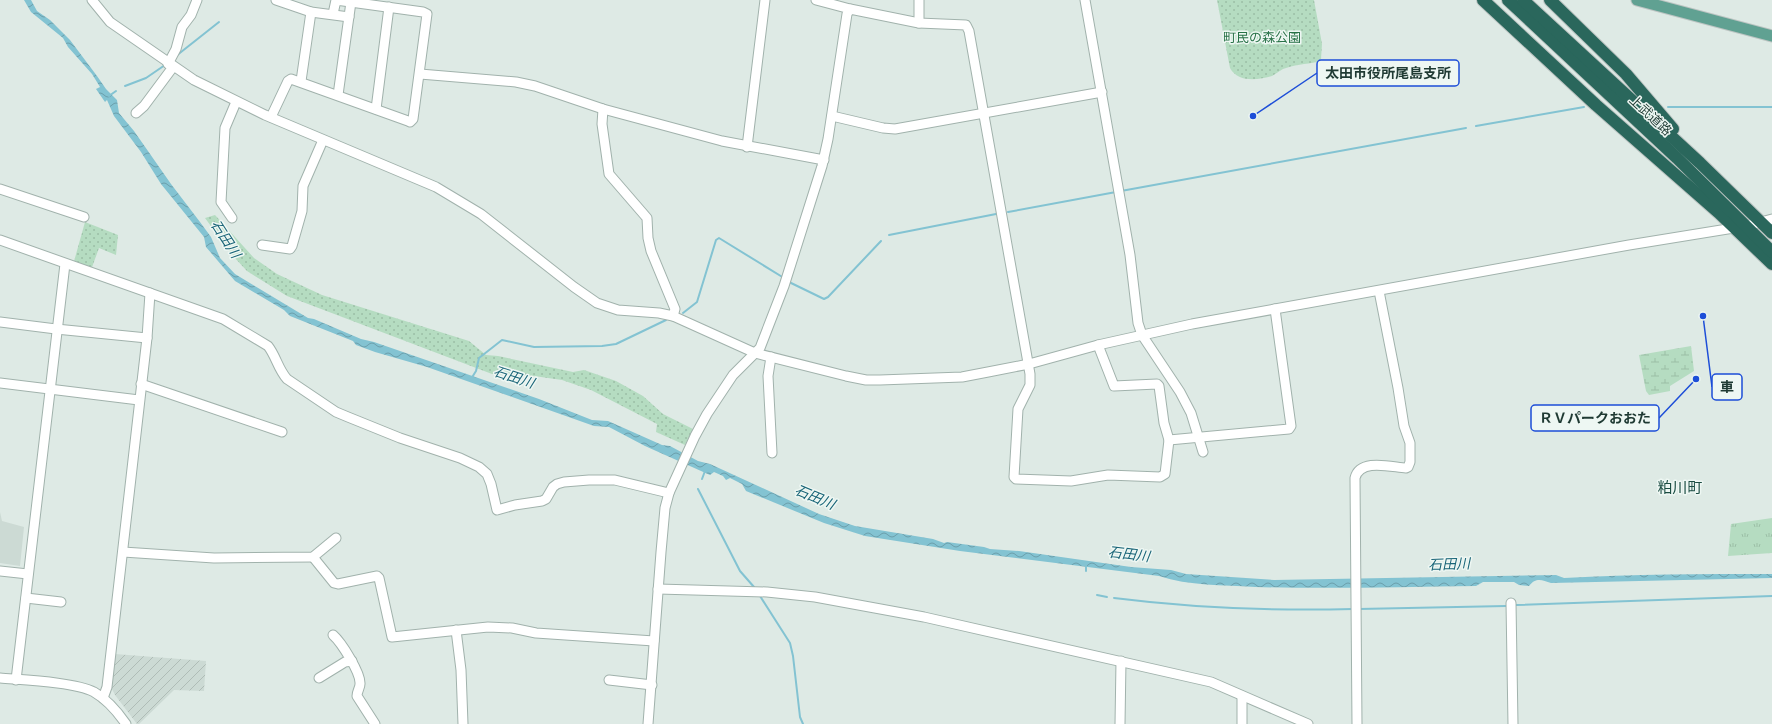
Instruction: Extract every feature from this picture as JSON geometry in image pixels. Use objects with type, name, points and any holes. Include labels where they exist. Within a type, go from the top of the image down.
[{"type":"highway","points":[[1483,0],[1596,105],[1740,227],[1772,264]]},
{"type":"highway","name":"上武道路","points":[[1508,0],[1671,153],[1740,227],[1772,252]]},
{"type":"highway","name":"上武道路","points":[[1523,0],[1700,163],[1766,221],[1772,233]]},
{"type":"highway","points":[[1550,0],[1626,74],[1664,120],[1683,139],[1700,163]]},
{"type":"highway","points":[[1554,0],[1565,13]]},
{"type":"main road","points":[[1637,0],[1772,36]]},
{"type":"street","points":[[92,0],[110,22],[194,80],[271,118],[429,184],[449,194],[481,214],[574,287],[597,303],[618,310],[659,313],[673,316],[755,353],[866,380],[962,377],[1029,364],[1142,334],[1192,324],[1629,245],[1740,227],[1766,221]]},
{"type":"street","points":[[136,113],[144,106],[171,65],[182,27],[191,15],[197,0]]},
{"type":"street","points":[[276,0],[296,4],[311,12],[349,17]]},
{"type":"street","points":[[271,118],[288,81],[291,79],[301,81],[408,122],[412,121],[428,16],[426,12],[389,7],[373,2],[336,0],[333,14]]},
{"type":"street","points":[[409,10],[410,0]]},
{"type":"street","points":[[747,147],[765,0]]},
{"type":"street","points":[[816,0],[850,9],[919,23],[967,26],[1029,364],[1030,385],[1020,403],[1018,414],[1014,477],[1016,479],[1071,481],[1108,474],[1160,476],[1165,474],[1169,440],[1164,423],[1159,386],[1157,384],[1114,386],[1098,345]]},
{"type":"street","points":[[919,0],[919,23]]},
{"type":"street","points":[[1085,0],[1130,255],[1136,316],[1142,334],[1180,392],[1191,413],[1204,452]]},
{"type":"street","points":[[338,95],[351,2]]},
{"type":"street","points":[[376,109],[389,7]]},
{"type":"street","points":[[648,724],[665,508],[669,493],[677,472],[699,427],[733,375],[747,359],[760,348],[786,279],[824,160],[847,14],[850,9]]},
{"type":"street","points":[[301,81],[311,12]]},
{"type":"street","points":[[420,74],[516,82],[535,86],[603,109],[747,147],[824,160]]},
{"type":"street","points":[[832,116],[883,128],[895,129],[1102,92]]},
{"type":"street","points":[[232,218],[220,202],[225,128],[236,102]]},
{"type":"street","points":[[603,109],[602,124],[609,174],[647,218],[649,244],[675,309],[673,316]]},
{"type":"street","points":[[262,245],[290,249],[292,246],[302,211],[303,186],[323,140]]},
{"type":"street","points":[[0,188],[84,217]]},
{"type":"street","points":[[0,240],[223,319],[240,328],[268,346],[273,352],[281,372],[287,379],[336,412],[400,438],[460,458],[479,467],[487,474],[497,510],[515,505],[542,501],[546,499],[553,487],[564,482],[615,480],[669,493]]},
{"type":"street","points":[[16,680],[56,329],[65,264]]},
{"type":"street","points":[[1358,724],[1357,572],[1354,488],[1356,473],[1365,466],[1406,468],[1410,462],[1410,443],[1404,426],[1379,291]]},
{"type":"street","points":[[103,698],[107,687],[123,552],[147,338],[150,293]]},
{"type":"street","points":[[1169,440],[1289,428],[1291,426],[1275,309]]},
{"type":"street","points":[[0,322],[147,338]]},
{"type":"street","points":[[771,357],[768,376],[772,453]]},
{"type":"street","points":[[0,383],[139,400]]},
{"type":"street","points":[[141,384],[282,432]]},
{"type":"street","points":[[123,552],[214,558],[313,557],[336,538]]},
{"type":"street","points":[[313,557],[334,583],[338,584],[377,576],[379,578],[392,637],[488,626],[512,628],[536,633],[654,641]]},
{"type":"street","points":[[0,571],[28,574]]},
{"type":"street","points":[[658,589],[767,592],[815,597],[924,617],[1211,682],[1308,724]]},
{"type":"street","points":[[26,598],[61,602]]},
{"type":"street","points":[[1511,603],[1513,724]]},
{"type":"street","points":[[456,630],[462,670],[463,724]]},
{"type":"street","points":[[333,635],[352,661],[360,681],[357,696],[376,724]]},
{"type":"street","points":[[319,678],[345,662],[352,661]]},
{"type":"street","points":[[1120,724],[1121,661]]},
{"type":"street","points":[[0,678],[75,686],[92,692],[103,698],[114,708],[126,724]]},
{"type":"street","points":[[609,680],[652,685]]},
{"type":"street","points":[[1242,696],[1242,724]]},
{"type":"shaded area","points":[[0,512],[2,521],[24,527],[20,566],[0,563]]},
{"type":"shaded area","points":[[115,654],[206,661],[204,691],[174,690],[139,724],[137,724],[115,695],[111,687]]},
{"type":"green space","name":"町民の森公園","points":[[1217,0],[1314,0],[1322,44],[1321,59],[1317,62],[1287,68],[1272,76],[1249,79],[1238,76],[1230,68]]},
{"type":"green space","points":[[215,215],[254,258],[277,274],[322,295],[469,341],[486,355],[498,356],[573,372],[584,370],[616,381],[643,396],[663,414],[693,429],[685,445],[656,432],[657,424],[591,390],[562,380],[534,376],[492,374],[287,296],[247,271],[233,256],[205,218]]},
{"type":"green space","points":[[85,222],[118,235],[116,255],[99,248],[91,270],[73,265]]},
{"type":"green space","points":[[1691,346],[1694,371],[1670,386],[1670,391],[1649,395],[1646,391],[1639,355]]},
{"type":"green space","points":[[1772,518],[1772,553],[1728,556],[1731,524]]},
{"type":"water","points":[[24,0],[31,0],[37,11],[50,20],[70,40],[106,89],[117,100],[119,113],[134,131],[171,184],[211,237],[220,258],[235,274],[308,318],[314,319],[361,339],[374,342],[539,399],[592,420],[608,421],[662,445],[670,446],[698,461],[710,464],[819,514],[855,526],[933,539],[944,543],[947,542],[990,549],[1019,551],[1131,567],[1171,570],[1186,574],[1274,580],[1556,575],[1564,578],[1720,574],[1772,574],[1772,578],[1551,583],[1537,580],[1529,586],[1519,585],[1514,582],[1483,582],[1476,586],[1365,588],[1282,588],[1218,585],[1182,582],[1159,576],[960,551],[865,536],[824,523],[746,491],[742,484],[730,478],[726,480],[723,476],[714,472],[710,475],[645,446],[609,427],[594,426],[427,367],[356,345],[353,341],[290,316],[284,310],[235,281],[206,247],[204,237],[161,184],[141,152],[114,116],[107,100],[105,102],[96,89],[100,87],[92,74],[68,47],[63,38],[31,12]]},
{"type":"waterway","points":[[176,56],[219,22]]},
{"type":"waterway","points":[[125,86],[146,78],[165,65]]},
{"type":"waterway","points":[[109,96],[116,91]]},
{"type":"waterway","points":[[1476,126],[1584,107]]},
{"type":"waterway","points":[[1668,107],[1772,107]]},
{"type":"waterway","points":[[1121,191],[1466,128]]},
{"type":"waterway","points":[[1008,212],[1116,192]]},
{"type":"waterway","points":[[889,235],[996,214]]},
{"type":"waterway","points":[[683,313],[697,302],[716,240],[719,238],[784,278]]},
{"type":"waterway","points":[[789,282],[824,299],[828,297],[881,241]]},
{"type":"waterway","points":[[471,379],[476,371],[479,358],[502,340],[534,347],[602,346],[616,344],[666,320]]},
{"type":"waterway","points":[[702,479],[705,471]]},
{"type":"waterway","points":[[698,489],[740,571],[754,587]]},
{"type":"waterway","name":"石田川","points":[[1086,565],[1086,571]]},
{"type":"waterway","points":[[1097,595],[1107,597]]},
{"type":"waterway","points":[[760,596],[790,643],[793,656],[800,717],[803,724]]},
{"type":"waterway","points":[[1516,605],[1772,596]]},
{"type":"waterway","points":[[1114,598],[1233,608],[1293,610],[1353,609]]},
{"type":"waterway","points":[[1359,609],[1506,606]]},
{"type":"place","name":"太田市役所尾島支所","points":[[1253,116]]},
{"type":"place","name":"車","points":[[1703,316]]},
{"type":"place","name":"ＲＶパークおおた","points":[[1696,379]]},
{"type":"district","name":"粕川町","points":[[1680,488]]}]
